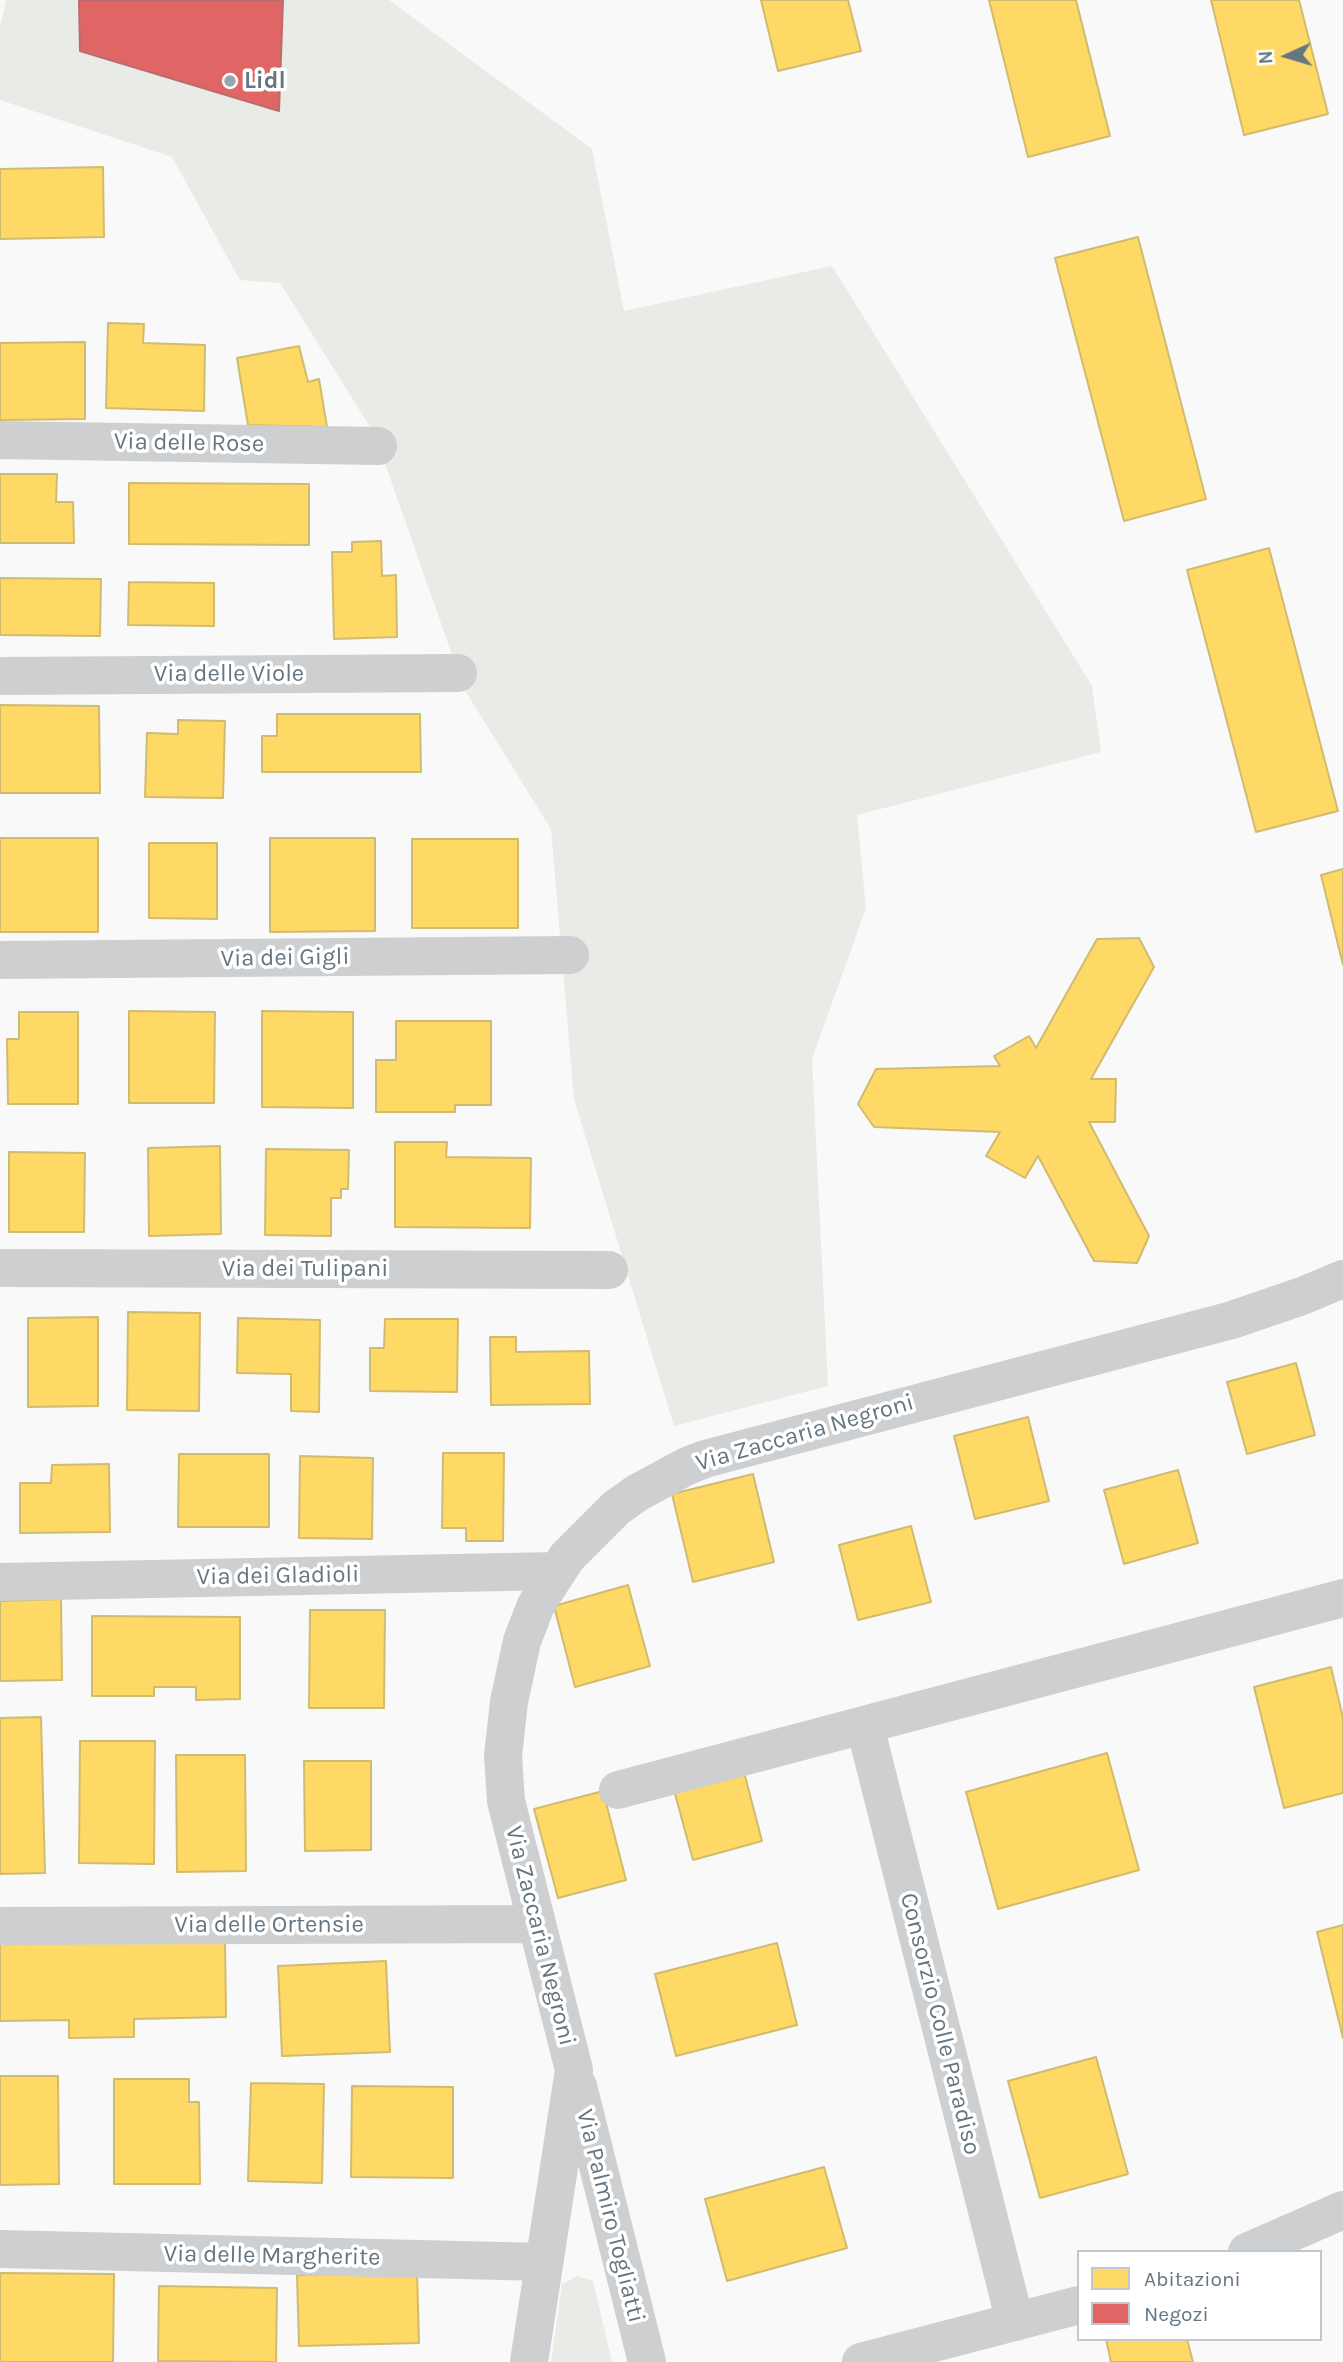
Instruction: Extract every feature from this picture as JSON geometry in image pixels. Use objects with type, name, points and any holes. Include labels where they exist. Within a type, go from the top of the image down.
[{"type":"street","name":"Via delle Rose","points":[[0,440],[378,446]]},
{"type":"street","name":"Via delle Viole","points":[[0,676],[458,673]]},
{"type":"street","name":"Via dei Gigli","points":[[0,960],[570,955]]},
{"type":"street","name":"Via dei Tulipani","points":[[0,1268],[609,1270]]},
{"type":"street","name":"Via Zaccaria Negroni","points":[[529,2362],[574,2070],[506,1801],[503,1756],[509,1702],[522,1641],[536,1605],[556,1571],[616,1508],[637,1493],[687,1466],[743,1448],[1232,1320],[1343,1279]]},
{"type":"street","name":"Via dei Gladioli","points":[[0,1582],[556,1571]]},
{"type":"street","points":[[618,1790],[1343,1598]]},
{"type":"street","name":"Consorzio Colle Paradiso","points":[[864,1726],[1015,2322]]},
{"type":"street","name":"Via delle Ortensie","points":[[0,1926],[537,1924]]},
{"type":"street","name":"Via Palmiro Togliatti","points":[[574,2070],[647,2362]]},
{"type":"street","points":[[1252,2250],[1343,2210]]},
{"type":"street","name":"Via delle Margherite","points":[[0,2249],[544,2262]]},
{"type":"street","points":[[861,2362],[1077,2306]]},
{"type":"shaded area","points":[[6,0],[389,0],[592,149],[624,311],[832,266],[1092,686],[1101,752],[857,815],[866,908],[812,1059],[828,1386],[674,1426],[574,1099],[551,829],[464,689],[375,435],[280,283],[240,280],[172,157],[0,100],[0,28]]},
{"type":"shaded area","points":[[577,2276],[593,2281],[612,2362],[551,2362],[562,2284]]},
{"type":"building: Abitazioni","points":[[761,0],[848,0],[861,51],[778,71]]},
{"type":"building: Abitazioni","points":[[989,0],[1076,0],[1110,136],[1028,157]]},
{"type":"building: Abitazioni","points":[[1211,0],[1299,0],[1328,114],[1244,135]]},
{"type":"building: Abitazioni","points":[[103,167],[104,237],[0,239],[0,169]]},
{"type":"building: Abitazioni","points":[[1138,237],[1206,499],[1124,521],[1055,258]]},
{"type":"building: Abitazioni","points":[[108,323],[144,324],[143,343],[205,345],[204,411],[106,408]]},
{"type":"building: Abitazioni","points":[[85,342],[85,419],[0,420],[0,343]]},
{"type":"building: Abitazioni","points":[[299,346],[308,382],[319,379],[327,427],[248,425],[237,358]]},
{"type":"building: Abitazioni","points":[[0,474],[57,474],[56,502],[73,502],[74,543],[0,543]]},
{"type":"building: Abitazioni","points":[[129,483],[309,484],[309,545],[129,544]]},
{"type":"building: Abitazioni","points":[[381,541],[382,576],[396,575],[397,637],[334,639],[332,552],[352,552],[352,542]]},
{"type":"building: Abitazioni","points":[[1269,548],[1338,811],[1256,832],[1187,570]]},
{"type":"building: Abitazioni","points":[[0,578],[101,579],[100,636],[0,635]]},
{"type":"building: Abitazioni","points":[[129,582],[214,583],[214,626],[128,625]]},
{"type":"building: Abitazioni","points":[[0,705],[99,706],[100,793],[0,793]]},
{"type":"building: Abitazioni","points":[[277,714],[420,714],[421,772],[262,772],[262,736],[277,736]]},
{"type":"building: Abitazioni","points":[[178,720],[225,721],[223,798],[145,797],[147,733],[178,734]]},
{"type":"building: Abitazioni","points":[[0,838],[98,838],[98,932],[0,932]]},
{"type":"building: Abitazioni","points":[[270,838],[375,838],[375,931],[270,932]]},
{"type":"building: Abitazioni","points":[[412,839],[518,839],[518,928],[412,928]]},
{"type":"building: Abitazioni","points":[[149,843],[217,843],[217,919],[149,918]]},
{"type":"building: Abitazioni","points":[[1343,869],[1343,965],[1321,875]]},
{"type":"building: Abitazioni","points":[[1139,938],[1154,967],[1091,1079],[1116,1079],[1115,1122],[1089,1122],[1149,1236],[1137,1263],[1094,1261],[1038,1156],[1025,1178],[986,1156],[1000,1132],[874,1127],[858,1104],[876,1069],[1000,1066],[994,1056],[1029,1036],[1036,1048],[1097,939]]},
{"type":"building: Abitazioni","points":[[129,1011],[215,1012],[214,1103],[129,1103]]},
{"type":"building: Abitazioni","points":[[262,1011],[353,1012],[353,1108],[262,1107]]},
{"type":"building: Abitazioni","points":[[19,1012],[78,1012],[78,1104],[8,1104],[7,1039],[19,1039]]},
{"type":"building: Abitazioni","points":[[396,1021],[491,1021],[491,1105],[455,1105],[455,1112],[376,1112],[376,1060],[396,1060]]},
{"type":"building: Abitazioni","points":[[395,1142],[447,1142],[446,1157],[531,1158],[530,1228],[395,1227]]},
{"type":"building: Abitazioni","points":[[220,1146],[221,1234],[149,1236],[148,1148]]},
{"type":"building: Abitazioni","points":[[266,1149],[349,1150],[348,1189],[341,1189],[341,1198],[331,1198],[331,1236],[265,1235]]},
{"type":"building: Abitazioni","points":[[9,1152],[85,1153],[84,1232],[9,1232]]},
{"type":"building: Abitazioni","points":[[128,1312],[200,1313],[199,1411],[127,1410]]},
{"type":"building: Abitazioni","points":[[98,1317],[98,1406],[28,1407],[28,1318]]},
{"type":"building: Abitazioni","points":[[238,1318],[320,1320],[319,1412],[291,1411],[291,1374],[237,1373]]},
{"type":"building: Abitazioni","points":[[385,1319],[458,1319],[457,1392],[370,1391],[370,1348],[384,1348]]},
{"type":"building: Abitazioni","points":[[490,1337],[516,1337],[516,1352],[589,1351],[590,1404],[491,1405]]},
{"type":"building: Abitazioni","points":[[1296,1363],[1315,1435],[1247,1454],[1227,1382]]},
{"type":"building: Abitazioni","points":[[1028,1417],[1049,1501],[975,1519],[954,1436]]},
{"type":"building: Abitazioni","points":[[443,1453],[504,1453],[503,1541],[466,1541],[466,1528],[442,1528]]},
{"type":"building: Abitazioni","points":[[179,1454],[269,1454],[269,1527],[178,1527]]},
{"type":"building: Abitazioni","points":[[300,1456],[373,1458],[372,1539],[299,1538]]},
{"type":"building: Abitazioni","points":[[109,1464],[110,1532],[20,1533],[20,1483],[51,1483],[52,1465]]},
{"type":"building: Abitazioni","points":[[1178,1470],[1198,1543],[1124,1564],[1104,1490]]},
{"type":"building: Abitazioni","points":[[753,1474],[774,1562],[693,1582],[672,1494]]},
{"type":"building: Abitazioni","points":[[911,1526],[931,1602],[858,1620],[839,1545]]},
{"type":"building: Abitazioni","points":[[628,1585],[650,1666],[575,1687],[554,1606]]},
{"type":"building: Abitazioni","points":[[61,1599],[62,1680],[0,1681],[0,1601]]},
{"type":"building: Abitazioni","points":[[310,1610],[385,1610],[384,1708],[309,1708]]},
{"type":"building: Abitazioni","points":[[92,1616],[240,1617],[240,1699],[196,1700],[196,1687],[154,1687],[154,1696],[92,1696]]},
{"type":"building: Abitazioni","points":[[1331,1667],[1343,1718],[1343,1793],[1284,1808],[1254,1687]]},
{"type":"building: Abitazioni","points":[[41,1717],[45,1873],[0,1874],[0,1718]]},
{"type":"building: Abitazioni","points":[[80,1741],[155,1741],[154,1864],[79,1863]]},
{"type":"building: Abitazioni","points":[[1107,1753],[1139,1870],[998,1909],[966,1792]]},
{"type":"building: Abitazioni","points":[[176,1755],[245,1755],[246,1871],[177,1872]]},
{"type":"building: Abitazioni","points":[[304,1761],[371,1761],[371,1850],[305,1851]]},
{"type":"building: Abitazioni","points":[[744,1772],[762,1841],[693,1860],[674,1790]]},
{"type":"building: Abitazioni","points":[[603,1791],[626,1880],[558,1898],[534,1809]]},
{"type":"building: Abitazioni","points":[[1343,1925],[1343,2038],[1317,1932]]},
{"type":"building: Abitazioni","points":[[225,1939],[226,2017],[134,2019],[134,2037],[69,2038],[69,2020],[0,2021],[0,1941]]},
{"type":"building: Abitazioni","points":[[777,1943],[797,2025],[676,2056],[655,1974]]},
{"type":"building: Abitazioni","points":[[386,1961],[390,2052],[282,2056],[278,1966]]},
{"type":"building: Abitazioni","points":[[1096,2057],[1128,2174],[1040,2198],[1008,2081]]},
{"type":"building: Abitazioni","points":[[0,2076],[58,2076],[59,2184],[0,2185]]},
{"type":"building: Abitazioni","points":[[114,2079],[189,2079],[189,2102],[199,2102],[200,2184],[114,2184]]},
{"type":"building: Abitazioni","points":[[251,2083],[324,2084],[322,2183],[248,2181]]},
{"type":"building: Abitazioni","points":[[352,2086],[453,2087],[453,2178],[351,2177]]},
{"type":"building: Abitazioni","points":[[824,2167],[847,2248],[727,2281],[705,2199]]},
{"type":"building: Abitazioni","points":[[417,2272],[419,2343],[299,2346],[297,2275]]},
{"type":"building: Abitazioni","points":[[0,2273],[114,2274],[113,2362],[0,2362]]},
{"type":"building: Abitazioni","points":[[159,2286],[277,2288],[276,2362],[158,2361]]},
{"type":"building: Abitazioni","points":[[1106,2341],[1188,2341],[1193,2362],[1111,2362]]},
{"type":"building: Negozi","name":"Lidl","points":[[79,0],[283,0],[279,111],[80,51]]},
{"type":"place","name":"Lidl","points":[[230,81]]}]
